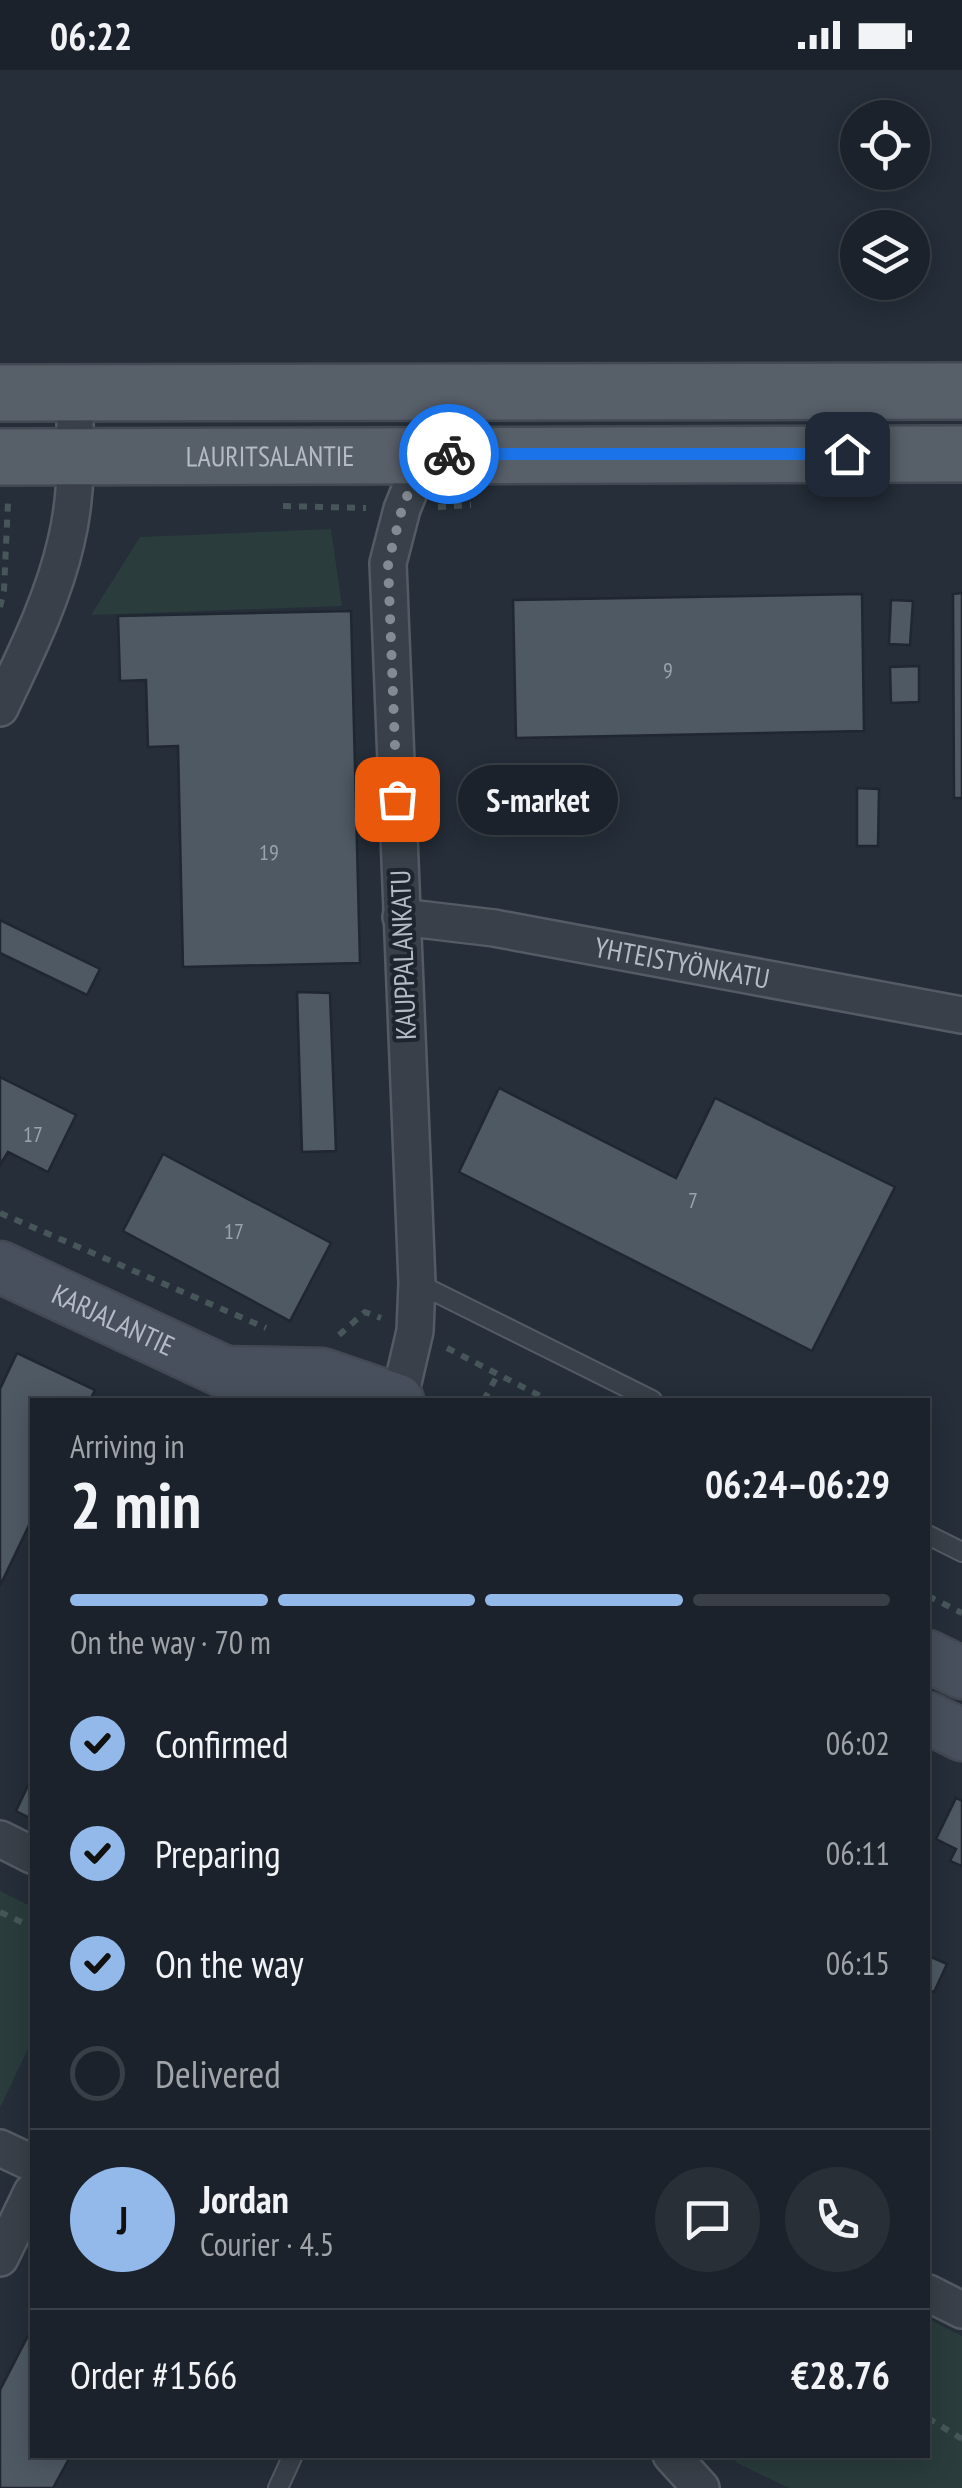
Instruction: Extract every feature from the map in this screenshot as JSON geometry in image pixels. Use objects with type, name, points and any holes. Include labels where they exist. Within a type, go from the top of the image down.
[{"type":"main road","points":[[0,393],[962,391]]},
{"type":"main road","name":"LAURITSALANTIE","points":[[4,479],[76,455],[962,454]]},
{"type":"main road","name":"KARJALANTIE","points":[[0,1266],[225,1372],[269,1398]]},
{"type":"main road","name":"KARJALANTIE","points":[[225,1372],[322,1374],[393,1398]]},
{"type":"main road","points":[[930,1657],[962,1673]]},
{"type":"main road","points":[[930,1719],[962,1735]]},
{"type":"street","points":[[0,708],[23,659],[66,543],[76,455],[74,394]]},
{"type":"street","name":"KAUPPALANKATU","points":[[399,1398],[415,1331],[417,1284],[388,563],[402,509],[424,454]]},
{"type":"street","name":"YHTEISTYÖNKATU","points":[[401,917],[494,928],[962,1016]]},
{"type":"street","points":[[0,1839],[30,1854]]},
{"type":"street","points":[[0,2148],[30,2162]]},
{"type":"street","points":[[0,2258],[30,2196]]},
{"type":"street","points":[[930,2295],[962,2310]]},
{"type":"street","points":[[674,2458],[701,2488]]},
{"type":"lane","points":[[417,1284],[648,1398]]},
{"type":"lane","points":[[930,1536],[962,1552]]},
{"type":"lane","points":[[278,2488],[292,2458]]},
{"type":"path","points":[[0,606],[4,590],[4,479]]},
{"type":"path","points":[[0,1213],[279,1334]]},
{"type":"path","points":[[332,1342],[365,1312],[415,1331],[544,1398]]},
{"type":"path","points":[[485,1398],[498,1374]]},
{"type":"path","points":[[930,1597],[962,1613]]},
{"type":"path","points":[[0,1912],[30,1927]]},
{"type":"path","points":[[930,2419],[962,2439]]},
{"type":"shaded area","points":[[331,529],[342,606],[91,615],[140,537]]},
{"type":"shaded area","points":[[0,1891],[30,1906],[30,2044],[0,2108]]},
{"type":"shaded area","points":[[930,2320],[962,2336],[962,2488],[789,2488],[735,2462],[737,2458],[930,2458]]},
{"type":"building","points":[[962,593],[962,798],[954,798],[953,594]]},
{"type":"building","points":[[862,594],[864,731],[516,738],[513,600]]},
{"type":"building","points":[[891,600],[913,601],[910,645],[889,644]]},
{"type":"building","points":[[351,611],[360,963],[183,967],[178,746],[148,747],[146,680],[120,681],[118,616]]},
{"type":"building","points":[[919,666],[919,702],[891,703],[890,667]]},
{"type":"building","points":[[857,788],[879,789],[878,846],[857,846]]},
{"type":"building","points":[[0,920],[100,969],[87,995],[0,953]]},
{"type":"building","points":[[297,992],[330,993],[336,1151],[302,1152]]},
{"type":"building","points":[[0,1077],[76,1115],[48,1172],[8,1152],[0,1165]]},
{"type":"building","points":[[499,1088],[676,1178],[715,1098],[895,1187],[812,1351],[459,1172]]},
{"type":"building","points":[[163,1154],[331,1243],[290,1321],[123,1231]]},
{"type":"building","points":[[17,1353],[95,1390],[91,1398],[30,1398],[30,1523],[0,1586],[0,1389]]},
{"type":"building","points":[[30,1781],[30,1818],[16,1811]]},
{"type":"building","points":[[956,1798],[962,1801],[962,1866],[950,1861],[956,1849],[936,1839]]},
{"type":"building","points":[[930,1956],[947,1964],[934,1992],[930,1990]]},
{"type":"building","points":[[30,2332],[30,2458],[69,2458],[53,2488],[0,2488],[0,2390]]},
{"type":"way so far","points":[[397,799],[388,563],[402,509],[424,454],[449,454]]},
{"type":"place","name":"S-market","points":[[397,799]]},
{"type":"route","points":[[449,454],[847,454]]}]
